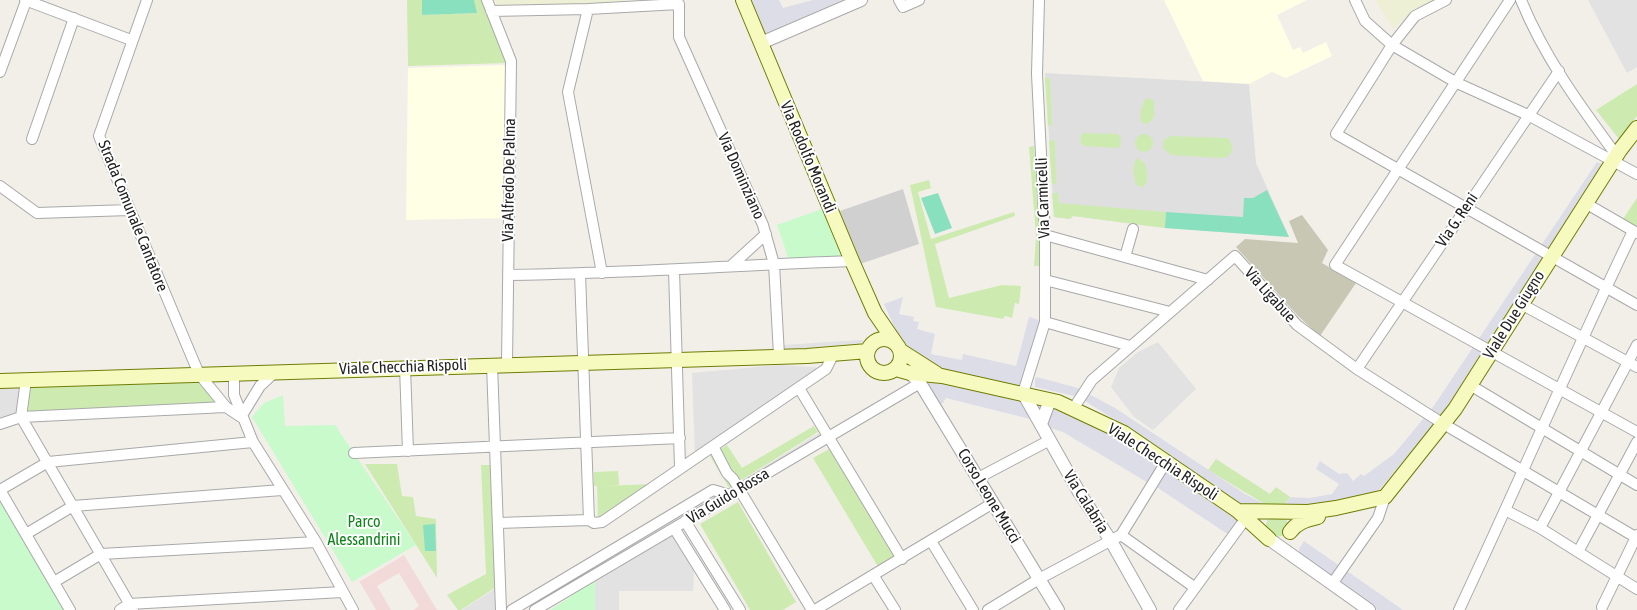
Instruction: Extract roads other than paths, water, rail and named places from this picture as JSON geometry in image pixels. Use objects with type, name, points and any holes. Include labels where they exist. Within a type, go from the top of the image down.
[{"type":"main road","name":"Via Rodolfo Morandi","points":[[743,0],[875,313],[899,348]]},
{"type":"main road","name":"Viale Due Giugno","points":[[1385,497],[1455,409],[1550,258],[1637,128]]},
{"type":"main road","name":"Via Rodolfo Morandi","points":[[872,346],[875,313]]},
{"type":"main road","name":"Viale Checchia Rispoli","points":[[807,356],[872,346],[888,339],[942,376]]},
{"type":"main road","points":[[870,366],[872,346]]},
{"type":"main road","points":[[896,369],[901,361],[899,348]]},
{"type":"main road","name":"Viale Checchia Rispoli","points":[[0,381],[678,358],[807,356],[870,366],[874,370],[886,374],[896,369],[915,378],[942,376],[1023,393],[1050,400],[1073,409],[1124,433],[1242,514],[1269,539]]},
{"type":"main road","points":[[1242,514],[1308,512],[1385,497]]},
{"type":"main road","points":[[1290,532],[1288,518],[1276,513],[1267,516],[1262,524],[1264,533],[1269,539],[1279,541],[1290,532],[1295,525],[1303,520],[1358,509],[1385,497]]},
{"type":"street","points":[[0,72],[25,0],[131,40]]},
{"type":"street","name":"Strada Comunale Cantatore","points":[[147,0],[131,40],[99,136],[199,374],[226,407],[241,417]]},
{"type":"street","name":"Via Alfredo De Palma","points":[[487,0],[510,61],[507,364]]},
{"type":"street","points":[[761,43],[861,0]]},
{"type":"street","points":[[899,0],[903,7],[919,0]]},
{"type":"street","name":"Via Carmicelli","points":[[1023,393],[1045,322],[1045,235],[1037,74],[1039,0]]},
{"type":"street","points":[[1355,0],[1365,21],[1392,45],[1457,83],[1528,115],[1615,159],[1637,174]]},
{"type":"street","points":[[1446,0],[1415,16],[1392,45],[1336,134],[1550,258],[1637,305]]},
{"type":"street","points":[[1510,0],[1457,83],[1335,265],[1637,432]]},
{"type":"street","points":[[1521,0],[1529,19],[1575,99],[1615,159]]},
{"type":"street","name":"Via Dominziano","points":[[588,9],[679,4],[679,37],[766,234],[774,264],[779,355]]},
{"type":"street","points":[[491,11],[588,9],[568,92],[602,273]]},
{"type":"street","points":[[32,139],[74,18]]},
{"type":"street","name":"Via G. Reni","points":[[1357,369],[1464,208],[1559,71]]},
{"type":"street","points":[[0,186],[37,213],[130,210]]},
{"type":"street","points":[[1459,610],[1558,390],[1606,287],[1635,232],[1587,204]]},
{"type":"street","points":[[1125,257],[1133,229]]},
{"type":"street","points":[[732,265],[766,234]]},
{"type":"street","points":[[1045,235],[1208,280]]},
{"type":"street","name":"Via Ligabue","points":[[1073,409],[1092,380],[1235,256],[1297,325],[1357,369],[1442,423],[1637,537]]},
{"type":"street","points":[[508,275],[580,274],[674,270],[732,265],[852,261]]},
{"type":"street","points":[[674,270],[680,467]]},
{"type":"street","points":[[580,274],[582,362],[587,442],[588,520]]},
{"type":"street","points":[[1045,280],[1170,312]]},
{"type":"street","points":[[1521,304],[1633,364]]},
{"type":"street","points":[[1045,322],[1130,346]]},
{"type":"street","points":[[1540,528],[1601,412],[1633,364],[1637,345]]},
{"type":"street","points":[[498,523],[588,520],[594,523],[602,522],[826,369],[831,359]]},
{"type":"street","points":[[492,364],[501,610]]},
{"type":"street","points":[[405,368],[408,451]]},
{"type":"street","points":[[241,417],[260,386],[275,372]]},
{"type":"street","points":[[234,373],[234,395],[241,417],[253,442],[316,542],[353,610]]},
{"type":"street","name":"Via Guido Rossa","points":[[536,610],[827,437],[915,378]]},
{"type":"street","name":"Corso Leone Mucci","points":[[915,378],[1058,610]]},
{"type":"street","points":[[26,380],[21,417],[131,607]]},
{"type":"street","points":[[1470,385],[1637,485]]},
{"type":"street","points":[[799,388],[902,559]]},
{"type":"street","name":"Via Calabria","points":[[1023,393],[1079,492],[1116,538],[1150,610]]},
{"type":"street","points":[[1041,424],[1050,400]]},
{"type":"street","points":[[0,424],[21,417],[226,407]]},
{"type":"street","points":[[354,453],[680,438]]},
{"type":"street","points":[[978,478],[1050,440]]},
{"type":"street","points":[[70,610],[0,490],[48,462],[253,442]]},
{"type":"street","points":[[1578,552],[1637,442]]},
{"type":"street","points":[[713,446],[727,473],[734,492],[813,610],[994,504]]},
{"type":"street","points":[[988,610],[1039,579],[1116,538],[1166,462]]},
{"type":"street","points":[[26,534],[73,506],[282,490]]},
{"type":"street","points":[[512,610],[713,490],[734,492]]},
{"type":"street","name":"Viale Due Giugno","points":[[1332,584],[1378,518],[1385,497]]},
{"type":"street","points":[[1505,510],[1540,528],[1637,589]]},
{"type":"street","points":[[1179,610],[1242,514]]},
{"type":"street","points":[[685,521],[740,610]]},
{"type":"street","points":[[674,528],[725,610]]},
{"type":"street","points":[[1285,550],[1290,532]]},
{"type":"street","points":[[1602,607],[1615,576],[1637,537]]},
{"type":"street","points":[[1116,538],[1194,587]]},
{"type":"street","points":[[1269,539],[1369,610]]},
{"type":"street","points":[[931,541],[973,610]]},
{"type":"street","points":[[54,582],[101,554],[316,542]]},
{"type":"street","points":[[873,575],[895,610]]},
{"type":"street","points":[[120,610],[131,607],[342,592]]},
{"type":"park label","name":"Parco Alessandrini","points":[[364,531]]}]
